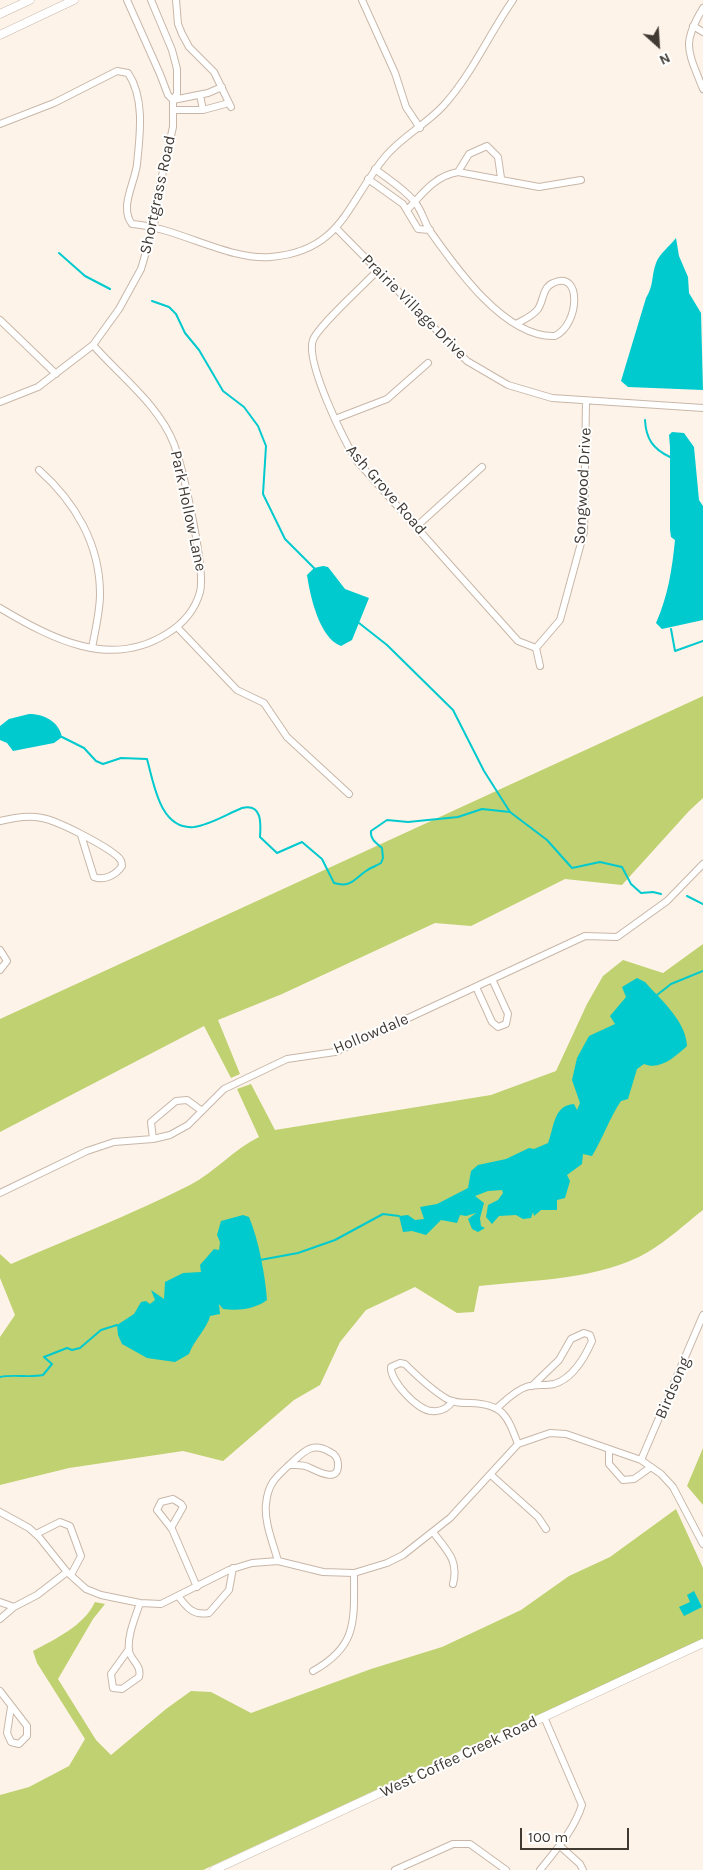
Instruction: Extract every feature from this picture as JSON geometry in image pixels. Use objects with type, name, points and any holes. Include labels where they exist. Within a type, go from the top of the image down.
[{"type":"street","points":[[0,14],[30,0]]},
{"type":"street","points":[[0,35],[74,0]]},
{"type":"street","name":"Shortgrass Road","points":[[127,0],[168,95],[173,100]]},
{"type":"street","name":"Shortgrass Road","points":[[0,402],[38,387],[93,344],[134,285],[154,225],[159,189],[173,127],[173,100],[177,94],[176,69],[172,50],[151,0]]},
{"type":"street","points":[[173,110],[204,110],[230,105],[214,72],[189,47],[178,24],[176,0]]},
{"type":"street","points":[[362,0],[395,72],[406,107],[420,128]]},
{"type":"street","points":[[0,124],[54,103],[117,71],[128,73],[138,92],[140,112],[137,165],[127,206],[127,217],[132,224],[154,225],[242,255],[270,258],[308,248],[336,228],[344,219],[368,179],[386,155],[446,104],[513,0]]},
{"type":"street","points":[[702,83],[688,50],[688,37],[703,8]]},
{"type":"street","points":[[693,26],[703,32]]},
{"type":"street","points":[[173,100],[200,95],[222,87]]},
{"type":"street","points":[[200,95],[204,110]]},
{"type":"street","points":[[458,172],[469,154],[487,146],[498,157],[501,178]]},
{"type":"street","points":[[375,169],[415,202],[430,230],[481,296],[499,314],[516,324],[539,334],[555,336],[568,326],[575,305],[573,290],[568,283],[561,280],[552,283],[538,308],[516,324]]},
{"type":"street","points":[[408,209],[438,179],[446,174],[458,172],[501,178],[539,187],[581,180]]},
{"type":"street","points":[[368,179],[396,198],[408,209],[418,229],[430,230]]},
{"type":"street","points":[[396,198],[402,190]]},
{"type":"street","name":"Prairie Village Drive","points":[[336,228],[442,338],[467,361],[485,373],[531,393],[586,402],[703,408]]},
{"type":"street","name":"Ash Grove Road","points":[[378,270],[321,328],[313,340],[313,362],[335,419],[348,448],[357,461],[518,641],[536,648]]},
{"type":"street","points":[[1,323],[56,374]]},
{"type":"street","name":"Park Hollow Lane","points":[[0,608],[44,633],[92,648],[117,651],[131,650],[148,645],[177,627],[195,605],[202,575],[180,464],[173,443],[150,407],[93,344]]},
{"type":"street","points":[[335,419],[388,399],[428,363]]},
{"type":"street","name":"Songwood Drive","points":[[536,648],[560,620],[582,546],[584,532],[586,402]]},
{"type":"street","points":[[417,526],[482,468]]},
{"type":"street","points":[[39,470],[61,490],[72,506],[85,528],[94,553],[100,594],[92,648]]},
{"type":"street","points":[[177,627],[236,690],[264,703],[287,736],[349,794]]},
{"type":"street","points":[[536,648],[540,666]]},
{"type":"street","points":[[0,821],[24,816],[44,818],[81,835],[118,856],[122,866],[118,871],[103,879],[94,877],[81,835]]},
{"type":"street","name":"Hollowdale","points":[[0,1193],[87,1151],[114,1142],[153,1139],[170,1135],[182,1128],[224,1089],[288,1059],[335,1052],[585,936],[617,937],[666,901],[703,864]]},
{"type":"street","points":[[0,950],[7,961],[0,970]]},
{"type":"street","points":[[476,987],[492,1022],[498,1027],[506,1024],[508,1014],[492,979]]},
{"type":"street","points":[[153,1139],[152,1122],[176,1101],[187,1100],[202,1110]]},
{"type":"street","name":"Birdsong","points":[[641,1460],[703,1315]]},
{"type":"street","points":[[498,1407],[525,1387],[554,1384],[562,1380],[579,1365],[588,1351],[592,1341],[590,1335],[584,1333],[571,1339],[559,1360],[532,1386]]},
{"type":"street","points":[[453,1401],[444,1409],[431,1412],[423,1408],[397,1386],[391,1367],[400,1363],[405,1364],[448,1400],[485,1403],[498,1407],[511,1427],[518,1444]]},
{"type":"street","points":[[0,1512],[36,1534],[69,1574],[86,1589],[101,1595],[140,1604],[161,1604],[179,1597],[233,1568],[252,1563],[278,1561],[322,1572],[354,1573],[387,1563],[433,1532],[491,1475],[503,1458],[518,1444],[550,1432],[566,1434],[641,1460],[651,1467],[673,1487],[703,1544]]},
{"type":"street","points":[[278,1561],[266,1518],[268,1489],[276,1476],[296,1456],[313,1447],[321,1447],[333,1453],[338,1463],[337,1470],[325,1476],[308,1467],[289,1465]]},
{"type":"street","points":[[609,1449],[609,1464],[623,1480],[634,1479],[651,1467]]},
{"type":"street","points":[[491,1475],[538,1518],[546,1529]]},
{"type":"street","points":[[171,1528],[183,1508],[181,1504],[173,1499],[161,1502],[157,1507],[159,1514],[171,1528],[198,1587]]},
{"type":"street","points":[[0,1619],[14,1607],[37,1596],[69,1574],[81,1556],[70,1526],[60,1522],[36,1534]]},
{"type":"street","points":[[433,1532],[450,1554],[456,1570],[453,1584]]},
{"type":"street","points":[[179,1597],[187,1608],[195,1613],[209,1613],[229,1590],[233,1568]]},
{"type":"street","points":[[312,1671],[343,1649],[350,1632],[354,1614],[354,1573]]},
{"type":"street","points":[[0,1602],[14,1607]]},
{"type":"street","points":[[129,1649],[110,1677],[113,1688],[120,1690],[138,1677],[140,1671],[129,1653],[129,1649],[129,1640],[140,1604]]},
{"type":"street","name":"West Coffee Creek Road","points":[[214,1870],[703,1643]]},
{"type":"street","points":[[0,1691],[27,1726],[27,1736],[19,1744],[11,1742],[7,1733],[11,1707]]},
{"type":"street","points":[[540,1870],[560,1846],[578,1817],[582,1805],[544,1717]]},
{"type":"street","points":[[394,1870],[453,1844],[470,1844],[506,1870]]},
{"type":"street","points":[[560,1846],[580,1864],[583,1870]]},
{"type":"green space","points":[[703,696],[703,798],[622,885],[565,879],[471,926],[435,923],[282,994],[218,1020],[240,1074],[231,1078],[204,1026],[0,1132],[0,1019]]},
{"type":"green space","points":[[703,944],[703,1210],[669,1238],[648,1252],[609,1268],[566,1277],[479,1286],[474,1312],[457,1313],[415,1287],[366,1310],[340,1342],[320,1385],[294,1400],[223,1461],[183,1451],[69,1468],[0,1485],[0,1337],[15,1315],[0,1278],[0,1254],[11,1264],[146,1206],[190,1185],[208,1174],[241,1148],[259,1137],[237,1089],[251,1084],[275,1130],[491,1095],[556,1071],[587,1004],[603,976],[623,960],[663,973]]},
{"type":"green space","points":[[703,1448],[703,1505],[687,1486]]},
{"type":"green space","points":[[676,1509],[703,1568],[703,1639],[203,1870],[0,1870],[0,1795],[29,1787],[69,1766],[85,1739],[37,1663],[33,1651],[76,1625],[90,1611],[95,1602],[105,1604],[93,1619],[58,1679],[96,1740],[111,1755],[166,1709],[191,1691],[211,1692],[251,1713],[371,1669],[442,1647],[521,1610],[569,1576],[610,1557]]},
{"type":"water","points":[[676,238],[679,256],[688,277],[689,293],[701,313],[703,390],[628,387],[621,381],[650,289],[654,268],[662,253]]},
{"type":"water","points":[[672,432],[684,433],[694,447],[699,500],[703,506],[703,620],[662,629],[656,623],[669,583],[675,540],[671,537],[670,530],[669,435]]},
{"type":"water","points":[[328,567],[345,589],[369,598],[352,640],[341,646],[333,641],[321,625],[310,593],[307,575],[314,568]]},
{"type":"water","points":[[29,714],[40,715],[50,720],[58,727],[62,737],[54,743],[13,751],[7,743],[0,740],[0,726],[9,719]]},
{"type":"water","points":[[637,978],[645,982],[672,1011],[686,1037],[687,1046],[673,1058],[662,1064],[650,1066],[644,1064],[637,1069],[628,1099],[621,1101],[592,1156],[583,1154],[582,1164],[567,1175],[570,1181],[565,1198],[557,1200],[557,1210],[541,1210],[534,1216],[533,1212],[531,1218],[523,1219],[516,1215],[499,1216],[492,1224],[486,1217],[488,1205],[498,1200],[503,1193],[502,1190],[488,1191],[475,1196],[484,1203],[480,1218],[481,1226],[485,1228],[478,1232],[472,1229],[468,1219],[476,1213],[466,1216],[460,1215],[457,1223],[441,1220],[426,1235],[412,1231],[403,1232],[399,1216],[408,1215],[415,1220],[424,1219],[420,1207],[437,1204],[468,1188],[471,1171],[478,1165],[506,1159],[529,1148],[534,1149],[548,1143],[558,1113],[567,1105],[574,1104],[577,1110],[580,1103],[572,1080],[577,1058],[589,1036],[615,1024],[610,1016],[626,997],[622,987]]},
{"type":"water","points":[[243,1215],[249,1217],[259,1247],[267,1300],[252,1307],[235,1310],[223,1309],[219,1304],[220,1314],[210,1316],[207,1325],[189,1354],[175,1362],[147,1358],[122,1344],[118,1335],[117,1325],[134,1314],[141,1302],[146,1301],[150,1304],[155,1300],[151,1290],[164,1299],[165,1282],[183,1273],[201,1272],[200,1265],[214,1249],[219,1250],[220,1242],[217,1235],[221,1221]]},
{"type":"water","points":[[694,1591],[702,1607],[684,1616],[679,1607],[690,1602],[687,1595]]},
{"type":"waterway","points":[[59,253],[85,276],[110,289]]},
{"type":"waterway","points":[[152,301],[169,307],[176,314],[185,333],[199,350],[223,391],[244,407],[258,426],[266,446],[263,494],[285,539],[314,568]]},
{"type":"waterway","points":[[645,420],[651,443],[659,451],[670,457]]},
{"type":"waterway","points":[[359,623],[387,645],[453,710],[484,771],[510,812],[547,840],[572,868],[600,862],[622,867],[631,884],[641,893],[653,892],[661,894]]},
{"type":"waterway","points":[[671,629],[675,651],[703,641]]},
{"type":"waterway","points":[[62,737],[84,748],[96,761],[103,764],[121,758],[147,759],[160,804],[173,821],[183,826],[200,826],[242,808],[253,808],[259,815],[260,837],[277,853],[302,842],[322,859],[334,883],[348,884],[381,863],[383,858],[382,848],[372,839],[371,831],[387,820],[408,822],[458,817],[482,809],[510,812]]},
{"type":"waterway","points":[[687,896],[703,904]]},
{"type":"waterway","points":[[657,995],[671,984],[703,971]]},
{"type":"waterway","points":[[260,1260],[298,1253],[335,1240],[383,1214],[399,1216]]},
{"type":"waterway","points":[[0,1377],[43,1375],[52,1364],[44,1357],[67,1348],[72,1350],[80,1348],[101,1330],[117,1325]]}]
